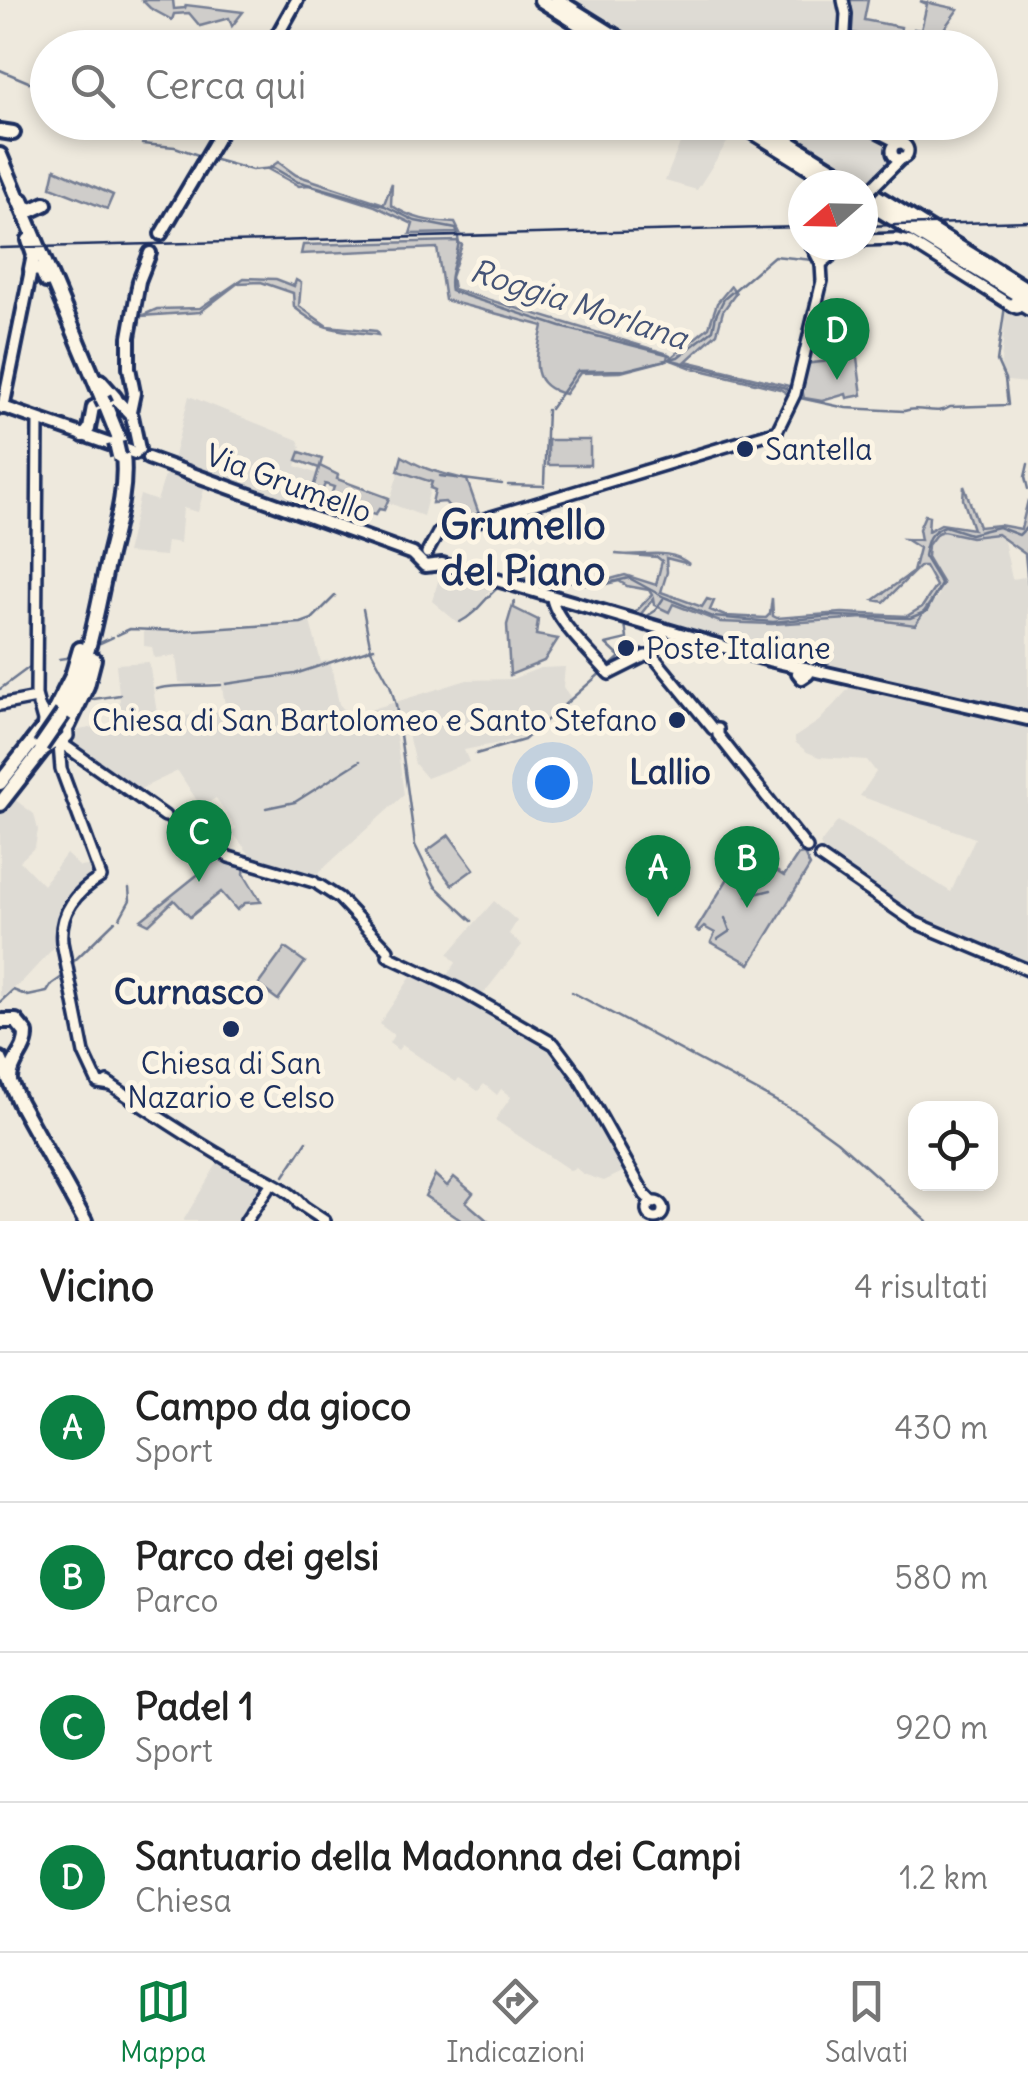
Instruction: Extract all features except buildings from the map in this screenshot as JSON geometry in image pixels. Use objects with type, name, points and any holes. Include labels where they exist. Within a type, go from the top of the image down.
[{"type":"highway","points":[[541,0],[588,30]]},
{"type":"highway","points":[[557,0],[605,30]]},
{"type":"highway","points":[[766,140],[814,170]]},
{"type":"highway","points":[[786,140],[836,170]]},
{"type":"highway","points":[[0,147],[3,167],[37,246],[80,344],[111,401]]},
{"type":"highway","points":[[0,155],[33,250],[31,270],[40,269],[51,286],[111,401],[128,451],[123,492],[84,666],[54,727],[0,801]]},
{"type":"highway","points":[[3,167],[26,207],[43,208]]},
{"type":"highway","points":[[878,195],[1028,290]]},
{"type":"highway","points":[[878,208],[1021,306]]},
{"type":"highway","points":[[19,209],[51,286]]},
{"type":"highway","points":[[0,786],[54,727],[76,679],[128,451]]},
{"type":"highway","points":[[0,1022],[14,1020],[24,1028],[26,1040],[4,1079]]},
{"type":"highway","points":[[0,1050],[9,1056],[20,1052]]},
{"type":"highway","points":[[0,1060],[4,1079],[82,1221]]},
{"type":"main road","points":[[280,30],[297,0]]},
{"type":"main road","points":[[162,234],[217,140]]},
{"type":"main road","points":[[111,401],[136,295],[150,254]]},
{"type":"main road","points":[[1,407],[31,270]]},
{"type":"main road","points":[[0,392],[7,382]]},
{"type":"main road","points":[[83,436],[90,430],[93,407],[111,401],[130,412],[128,451]]},
{"type":"main road","name":"Via Grumello","points":[[1,407],[552,598],[797,668],[1028,718]]},
{"type":"street","points":[[844,0],[845,30]]},
{"type":"street","points":[[878,178],[892,169],[896,149],[883,140]]},
{"type":"street","points":[[878,239],[910,242],[998,298],[1021,306]]},
{"type":"street","points":[[428,557],[438,532],[777,431],[794,397],[825,260]]},
{"type":"street","points":[[38,420],[36,663],[61,770],[101,877],[65,910],[62,936],[84,1053],[102,1080],[325,1221]]},
{"type":"street","points":[[552,598],[562,618],[611,671],[653,656],[807,848],[809,860],[820,858],[916,923],[1028,970]]},
{"type":"street","points":[[0,705],[54,727],[72,752],[229,857],[317,883],[339,898],[387,953],[550,1040],[566,1058],[649,1202],[648,1215],[660,1219]]},
{"type":"street","points":[[246,1221],[272,1187]]},
{"type":"shaded area","points":[[142,0],[173,0],[174,9],[186,5],[243,12],[232,26],[229,18],[200,26],[189,13],[174,14],[172,20]]},
{"type":"shaded area","points":[[569,0],[840,0],[840,30],[618,30]]},
{"type":"shaded area","points":[[849,0],[868,0],[864,20],[901,27],[901,30],[852,30]]},
{"type":"shaded area","points":[[920,1],[958,9],[943,30],[921,30],[927,4]]},
{"type":"shaded area","points":[[681,140],[729,140],[697,190],[665,181]]},
{"type":"shaded area","points":[[793,140],[883,140],[890,144],[893,160],[878,172],[841,170]]},
{"type":"shaded area","points":[[278,162],[296,175],[384,204],[392,183],[391,205],[422,219],[455,223],[460,233],[410,234],[413,224],[375,206],[309,185],[299,186],[268,169]]},
{"type":"shaded area","points":[[55,169],[113,195],[107,209],[51,187]]},
{"type":"shaded area","points":[[457,241],[462,245],[451,277],[453,289],[668,354],[667,360],[621,372],[580,373],[565,394],[553,390],[539,377],[537,359],[543,326],[445,300],[437,248],[301,254],[303,245]]},
{"type":"shaded area","points":[[244,278],[276,279],[294,286],[296,280],[301,283],[299,306],[327,326],[376,331],[378,335],[325,326],[294,307],[293,293],[261,282],[238,283],[200,312],[141,316],[157,309],[200,308]]},
{"type":"shaded area","points":[[731,286],[736,293],[723,311],[717,333],[686,361],[789,386],[791,396],[780,389],[669,359],[709,327],[717,303]]},
{"type":"shaded area","points":[[1006,305],[1028,312],[1028,383],[1007,381],[1000,373]]},
{"type":"shaded area","points":[[857,358],[862,395],[847,398],[846,394],[822,401],[804,398],[804,364]]},
{"type":"shaded area","points":[[189,396],[298,440],[301,447],[296,466],[318,474],[307,508],[226,478],[219,483],[172,464]]},
{"type":"shaded area","points":[[548,440],[590,440],[590,465],[548,465]]},
{"type":"shaded area","points":[[300,452],[322,459],[320,466],[338,475],[337,479],[389,498],[384,510],[379,509],[375,515],[339,504],[336,513],[326,510],[334,487],[325,484],[315,507],[323,514],[321,519],[284,505],[284,499],[307,508],[319,468],[297,460]]},
{"type":"shaded area","points":[[402,456],[427,469],[467,480],[480,517],[462,523],[457,508],[451,509],[445,502],[432,503],[432,482],[398,471]]},
{"type":"shaded area","points":[[167,469],[205,486],[198,512],[183,508],[180,543],[167,541],[165,556],[126,553],[140,495],[157,501]]},
{"type":"shaded area","points":[[399,471],[432,482],[423,516],[389,503]]},
{"type":"shaded area","points":[[964,486],[979,527],[1021,529],[1028,500],[1028,585],[1025,554],[997,534],[971,537],[937,533],[928,545],[927,557],[943,584],[915,625],[864,618],[772,624],[720,622],[673,604],[669,612],[654,605],[653,599],[636,620],[632,619],[635,612],[652,595],[649,590],[619,581],[597,586],[563,580],[582,576],[607,580],[625,575],[656,585],[662,561],[657,557],[626,555],[663,554],[681,559],[689,564],[666,558],[667,572],[661,592],[702,607],[707,599],[714,601],[710,610],[725,616],[766,618],[772,598],[773,616],[777,618],[842,613],[907,616],[922,607],[936,586],[925,566],[920,566],[884,602],[874,600],[913,572],[919,548],[905,539],[921,540],[919,529],[925,515],[929,516],[928,531],[941,524],[973,529],[963,499]]},
{"type":"shaded area","points":[[943,531],[971,537],[997,534],[1004,541],[1012,579],[1025,577],[1028,585],[1028,968],[918,924],[825,855],[820,844],[838,821],[951,892],[975,838],[860,796],[876,772],[867,760],[819,757],[795,742],[795,737],[819,721],[853,684],[855,674],[727,645],[643,618],[672,604],[720,622],[772,624],[864,618],[915,624],[939,595],[940,575],[927,557],[928,545]]},
{"type":"shaded area","points":[[442,569],[496,587],[477,610],[458,623],[432,601]]},
{"type":"shaded area","points":[[514,601],[514,608],[538,620],[536,635],[558,639],[544,661],[510,675],[507,625]]},
{"type":"shaded area","points":[[310,622],[321,662],[330,660],[339,704],[350,716],[467,680],[512,679],[540,668],[565,667],[563,687],[571,698],[520,739],[464,750],[469,762],[427,778],[415,764],[403,713],[393,714],[404,795],[314,877],[258,865],[232,832],[236,828],[216,798],[201,807],[178,771],[138,790],[70,744],[74,731],[122,722],[116,664],[149,662],[158,720],[226,710],[221,682],[179,682],[176,656],[154,658],[152,647],[144,646],[144,630],[187,632]]},
{"type":"shaded area","points":[[10,796],[34,814],[38,830],[35,847],[20,861],[43,885],[66,854],[80,867],[93,865],[100,886],[67,913],[60,941],[21,983],[0,996],[0,812]]},
{"type":"shaded area","points":[[449,835],[474,869],[452,885],[427,851]]},
{"type":"shaded area","points":[[743,854],[759,872],[765,864],[784,876],[798,855],[804,854],[810,866],[750,964],[711,942],[715,933],[704,927],[696,930]]},
{"type":"shaded area","points":[[221,856],[245,865],[244,874],[261,902],[245,903],[237,910],[221,892],[190,917],[174,900],[149,924],[141,920]]},
{"type":"shaded area","points":[[494,901],[517,921],[509,934],[522,945],[480,998],[551,1037],[631,1168],[604,1181],[576,1168],[571,1171],[495,1120],[511,1097],[501,1089],[497,1095],[484,1084],[478,1091],[459,1078],[456,1082],[402,1045],[398,1050],[389,1043],[394,1035],[379,1024],[415,971],[444,979],[456,963],[448,954]]},
{"type":"shaded area","points":[[285,948],[305,962],[278,1000],[258,985]]},
{"type":"shaded area","points":[[221,1157],[267,1185],[249,1221],[183,1221]]},
{"type":"shaded area","points":[[435,1175],[447,1186],[454,1177],[473,1193],[466,1202],[488,1221],[462,1221],[425,1196]]},
{"type":"waterway","name":"Roggia Morlana","points":[[0,70],[30,83]]},
{"type":"waterway","name":"Roggia Morlana","points":[[142,144],[175,147],[201,156]]},
{"type":"waterway","name":"Roggia Morlana","points":[[212,159],[252,170],[274,168],[298,182]]},
{"type":"waterway","name":"Roggia Morlana","points":[[300,182],[385,206],[415,221],[456,229],[458,244],[451,291],[561,327],[670,355],[672,360],[786,388],[790,394]]},
{"type":"waterway","points":[[550,409],[577,371],[625,370],[678,357],[713,330],[724,299],[774,256],[788,257]]},
{"type":"waterway","name":"Roggia Morlana","points":[[800,398],[846,408],[904,411],[1008,405],[1005,379],[997,361],[1005,306]]},
{"type":"waterway","name":"Roggia Morlana","points":[[544,483],[547,410]]},
{"type":"waterway","points":[[1028,464],[1028,489]]},
{"type":"waterway","name":"Roggia Morlana","points":[[440,476],[502,484]]},
{"type":"waterway","name":"Roggia Morlana","points":[[508,485],[544,486]]},
{"type":"waterway","points":[[556,581],[603,584],[629,578],[713,617],[773,622],[831,616],[910,618],[927,611],[941,584],[924,556],[927,541],[935,531],[945,526],[970,534],[998,527],[1019,535],[1028,526]]},
{"type":"waterway","points":[[504,579],[528,578]]},
{"type":"waterway","points":[[531,578],[553,581]]},
{"type":"waterway","points":[[460,622],[500,586]]},
{"type":"waterway","points":[[117,635],[130,629],[179,631],[301,623],[312,619],[335,596]]},
{"type":"waterway","points":[[641,620],[655,611],[663,599]]},
{"type":"waterway","points":[[363,609],[371,650],[396,705],[415,845],[435,886],[472,921]]},
{"type":"waterway","points":[[609,667],[620,657],[606,644],[627,639],[625,623],[640,626]]},
{"type":"waterway","points":[[100,643],[113,637]]},
{"type":"waterway","points":[[226,684],[295,674],[374,648]]},
{"type":"waterway","points":[[59,659],[72,657]]},
{"type":"waterway","points":[[0,689],[31,666]]},
{"type":"waterway","points":[[476,754],[524,740],[602,672]]},
{"type":"waterway","points":[[156,689],[221,685]]},
{"type":"waterway","points":[[87,700],[120,695]]},
{"type":"waterway","points":[[266,808],[295,802],[360,761]]},
{"type":"waterway","points":[[120,918],[130,900],[129,888]]},
{"type":"waterway","points":[[747,896],[771,890]]},
{"type":"waterway","points":[[718,939],[730,931],[725,918]]},
{"type":"waterway","points":[[72,963],[115,921]]},
{"type":"waterway","points":[[0,1002],[13,990],[28,996],[47,992],[65,975]]},
{"type":"waterway","points":[[572,992],[800,1114],[837,1141],[927,1221]]},
{"type":"waterway","points":[[284,1176],[307,1141]]},
{"type":"railway","points":[[878,226],[1028,221]]},
{"type":"railway","points":[[0,248],[788,227]]},
{"type":"place","name":"Santuario della Madonna dei Campi","points":[[837,380]]},
{"type":"place","name":"Santella","points":[[745,449]]},
{"type":"place","name":"Poste Italiane","points":[[626,648]]},
{"type":"place","name":"Chiesa di San Bartolomeo e Santo Stefano","points":[[677,720]]},
{"type":"place","name":"Padel 1","points":[[199,882]]},
{"type":"place","name":"Parco dei gelsi","points":[[747,908]]},
{"type":"place","name":"Campo da gioco","points":[[658,917]]},
{"type":"place","name":"Chiesa di San Nazario e Celso","points":[[231,1029]]},
{"type":"district","name":"Grumello del Piano","points":[[523,548]]},
{"type":"district","name":"Lallio","points":[[670,771]]},
{"type":"district","name":"Curnasco","points":[[189,991]]}]
